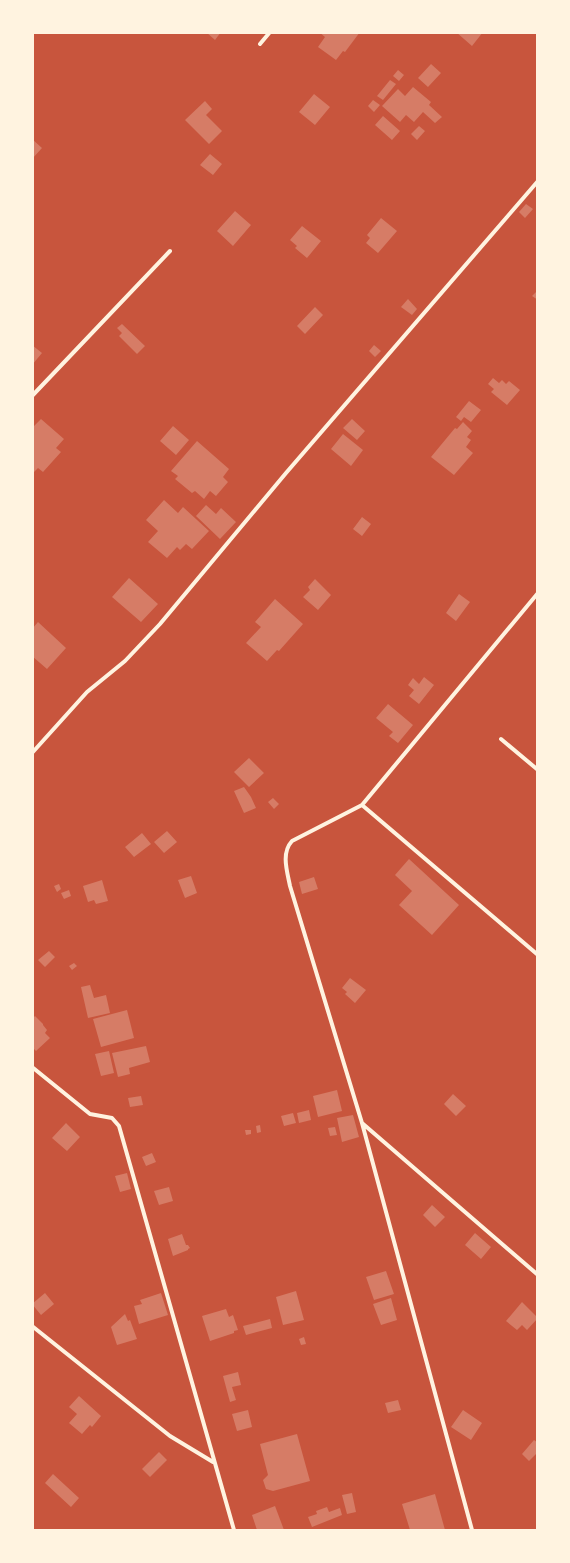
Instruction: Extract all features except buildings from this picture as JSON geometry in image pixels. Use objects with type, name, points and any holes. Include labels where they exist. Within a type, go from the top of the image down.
[{"type":"lane","points":[[260,44],[270,32]]},
{"type":"lane","points":[[32,753],[87,692],[125,661],[160,624],[286,473],[538,181]]},
{"type":"lane","points":[[32,396],[170,251]]},
{"type":"lane","points":[[472,1530],[362,1123],[290,886],[285,863],[289,845],[292,841],[362,805],[538,593]]},
{"type":"lane","points":[[501,740],[538,770]]},
{"type":"lane","points":[[362,805],[538,955]]},
{"type":"lane","points":[[32,1066],[90,1114],[112,1118],[119,1126],[213,1462],[234,1530]]},
{"type":"lane","points":[[362,1123],[538,1275]]},
{"type":"lane","points":[[32,1326],[170,1436],[213,1462]]}]
